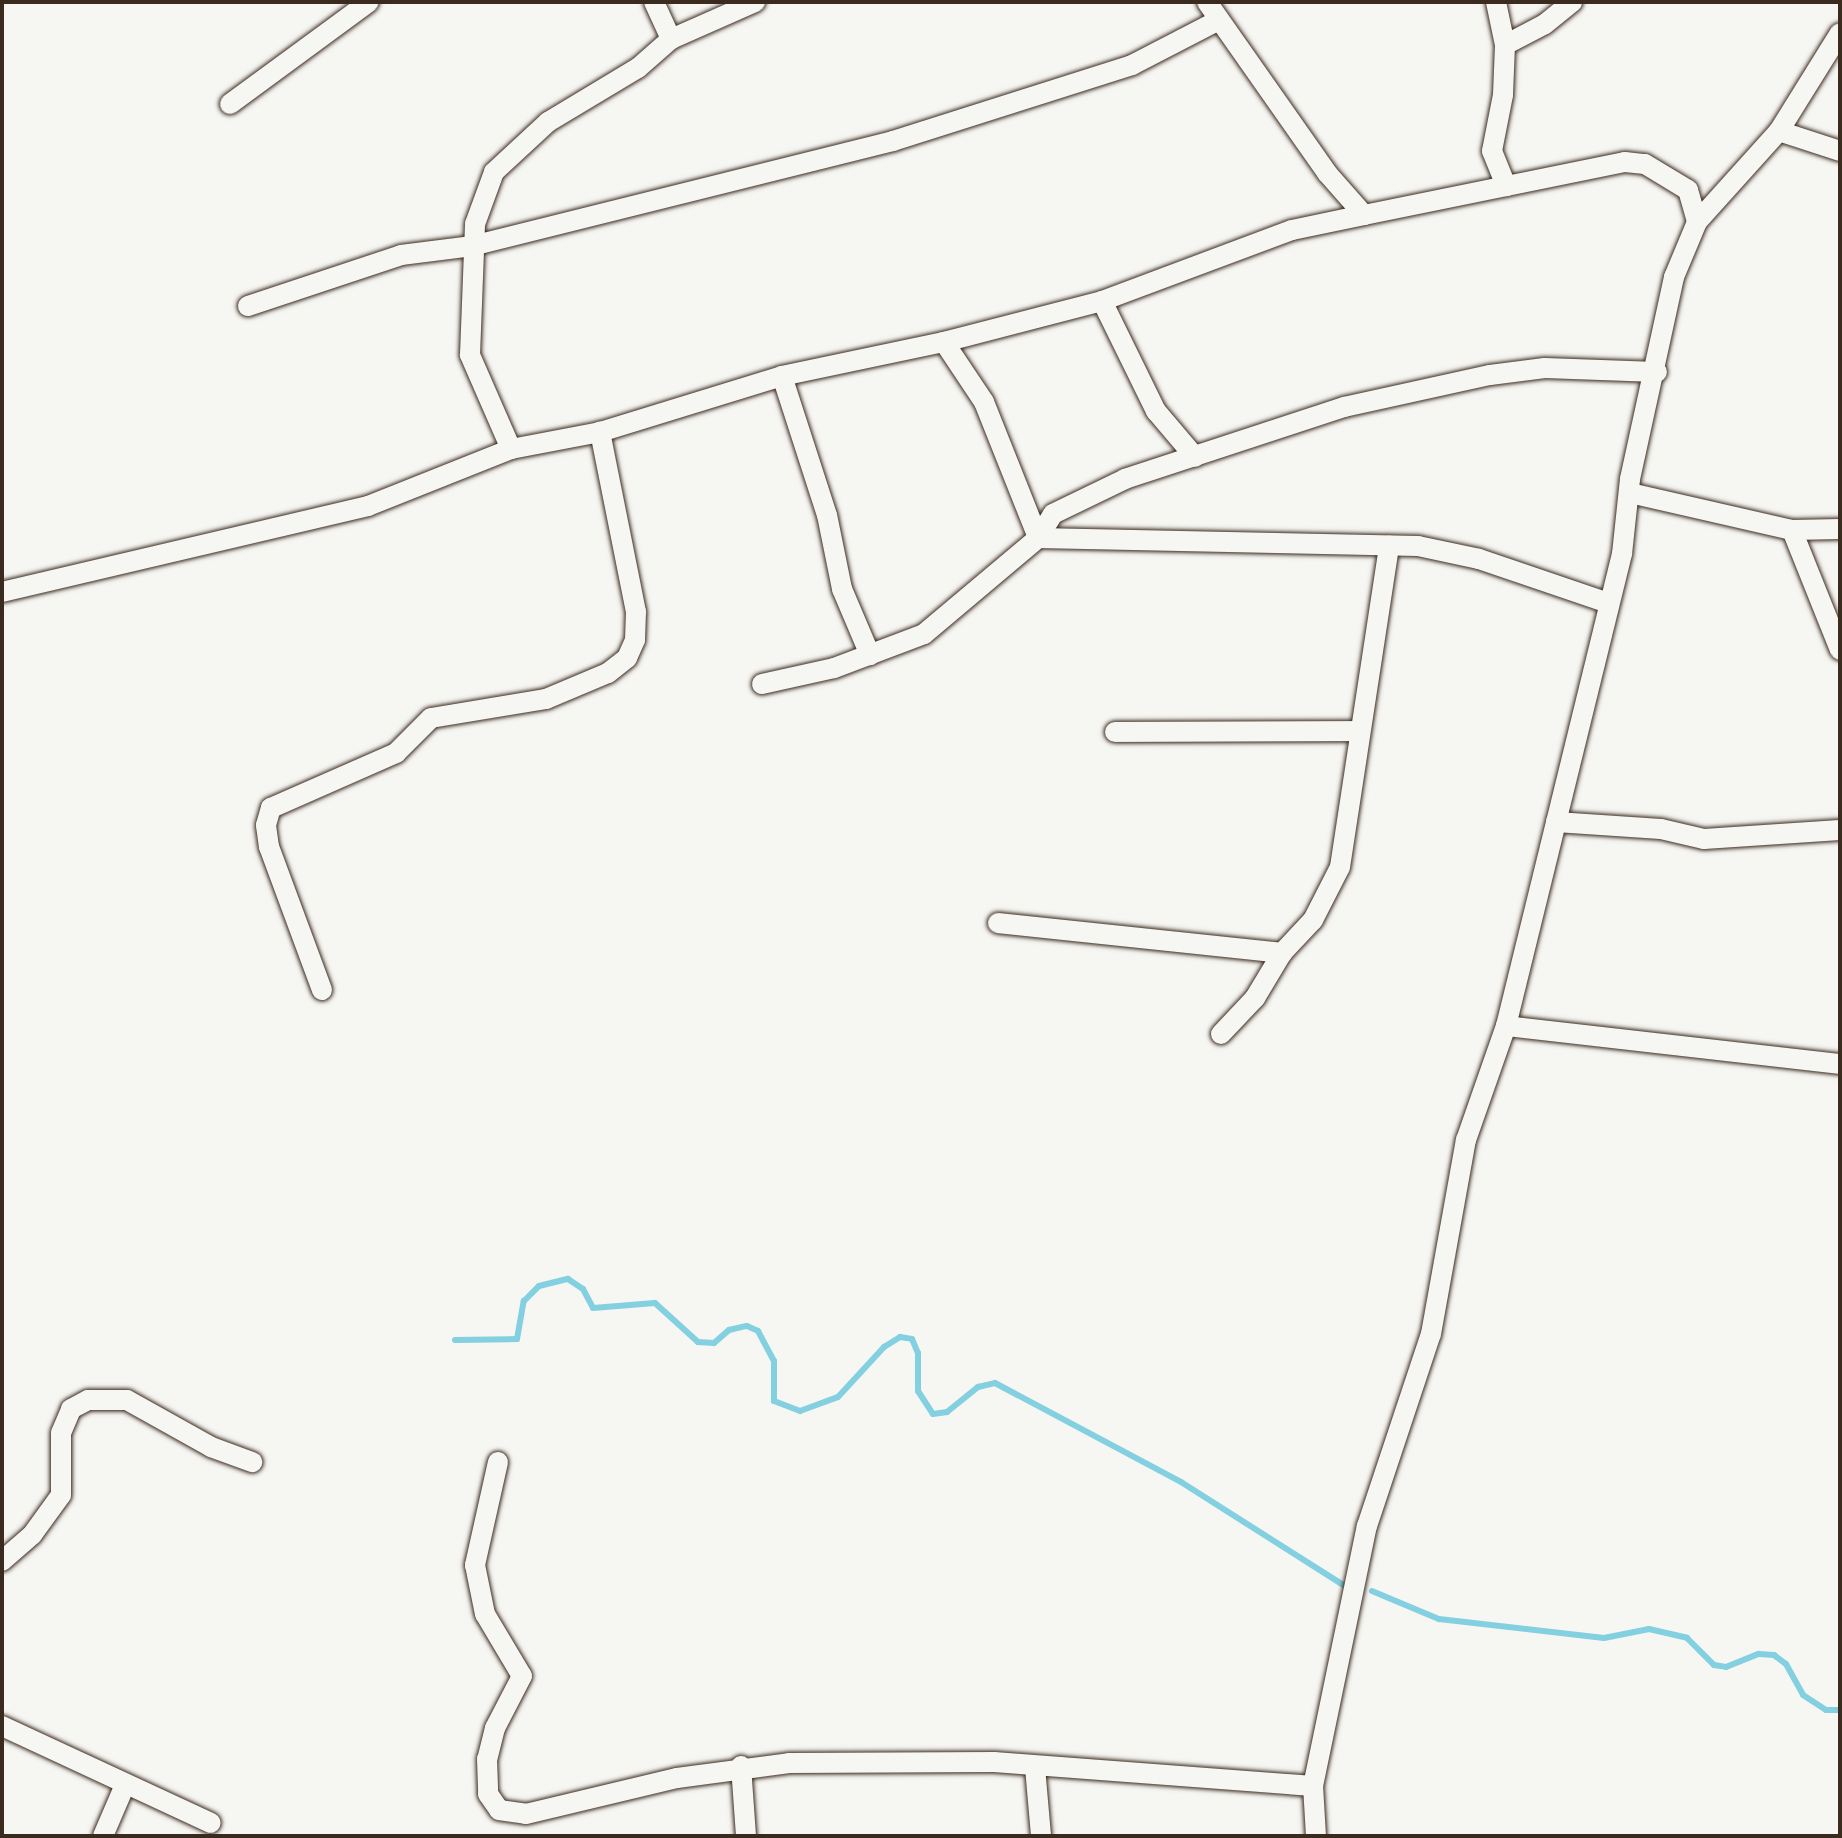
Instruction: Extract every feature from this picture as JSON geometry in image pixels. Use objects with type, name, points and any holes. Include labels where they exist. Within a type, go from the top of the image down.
[{"type":"street","points":[[230,104],[369,2]]},
{"type":"street","points":[[654,2],[671,39]]},
{"type":"street","points":[[511,449],[470,355],[472,246],[483,198],[513,150],[649,60],[671,39],[755,2]]},
{"type":"street","points":[[1207,2],[1327,173],[1364,215]]},
{"type":"street","points":[[1496,2],[1505,45],[1503,95],[1492,151],[1506,186]]},
{"type":"street","points":[[1505,45],[1545,24],[1572,2]]},
{"type":"street","points":[[248,306],[401,255],[472,246],[975,117],[1132,65],[1219,20]]},
{"type":"street","points":[[1316,1836],[1313,1786],[1367,1526],[1431,1334],[1466,1140],[1506,1026],[1622,554],[1630,493],[1674,277],[1697,222],[1779,131],[1840,33]]},
{"type":"street","points":[[1779,131],[1840,151]]},
{"type":"street","points":[[2,592],[368,506],[511,449],[600,432],[782,376],[944,342],[1102,301],[1292,230],[1590,167],[1645,164],[1688,190],[1697,222]]},
{"type":"street","points":[[1102,301],[1156,411],[1195,457]]},
{"type":"street","points":[[944,342],[984,402],[1038,538]]},
{"type":"street","points":[[762,684],[870,655],[924,634],[1038,538],[1053,514],[1086,493],[1344,407],[1490,375],[1545,368],[1657,372]]},
{"type":"street","points":[[782,376],[827,515],[842,589],[870,655]]},
{"type":"street","points":[[322,990],[269,847],[266,825],[271,808],[396,753],[431,718],[546,699],[608,673],[627,658],[635,640],[636,612],[600,432]]},
{"type":"street","points":[[1630,493],[1792,530],[1840,529]]},
{"type":"street","points":[[1792,530],[1840,650]]},
{"type":"street","points":[[1038,538],[1389,546],[1479,559],[1608,603]]},
{"type":"street","points":[[1221,1034],[1255,998],[1282,953],[1313,920],[1340,867],[1389,546]]},
{"type":"street","points":[[1115,732],[1360,731]]},
{"type":"street","points":[[1556,822],[1661,829],[1704,839],[1840,830]]},
{"type":"street","points":[[998,923],[1282,953]]},
{"type":"street","points":[[1506,1026],[1840,1064]]},
{"type":"street","points":[[2,1561],[32,1535],[61,1495],[61,1433],[71,1409],[88,1400],[127,1400],[211,1447],[252,1462]]},
{"type":"street","points":[[498,1462],[475,1565],[485,1614],[522,1676],[489,1751],[485,1782],[493,1805],[526,1814],[741,1766],[952,1760],[1313,1786]]},
{"type":"street","points":[[2,1726],[211,1823]]},
{"type":"street","points":[[741,1766],[746,1836]]},
{"type":"street","points":[[1035,1767],[1041,1836]]},
{"type":"street","points":[[103,1836],[125,1785]]},
{"type":"waterway","points":[[455,1340],[517,1339],[524,1301],[539,1286],[568,1279],[583,1289],[593,1308],[655,1303],[698,1342],[714,1343],[729,1330],[747,1326],[758,1331],[774,1361],[774,1401],[800,1411],[838,1397],[884,1347],[900,1337],[912,1339],[918,1353],[918,1391],[933,1414],[947,1412],[978,1387],[995,1383],[1181,1482],[1343,1585]]},
{"type":"waterway","points":[[1372,1591],[1439,1619],[1604,1638],[1649,1629],[1687,1638],[1714,1665],[1726,1667],[1759,1654],[1774,1655],[1786,1664],[1803,1695],[1826,1710],[1840,1710]]}]
